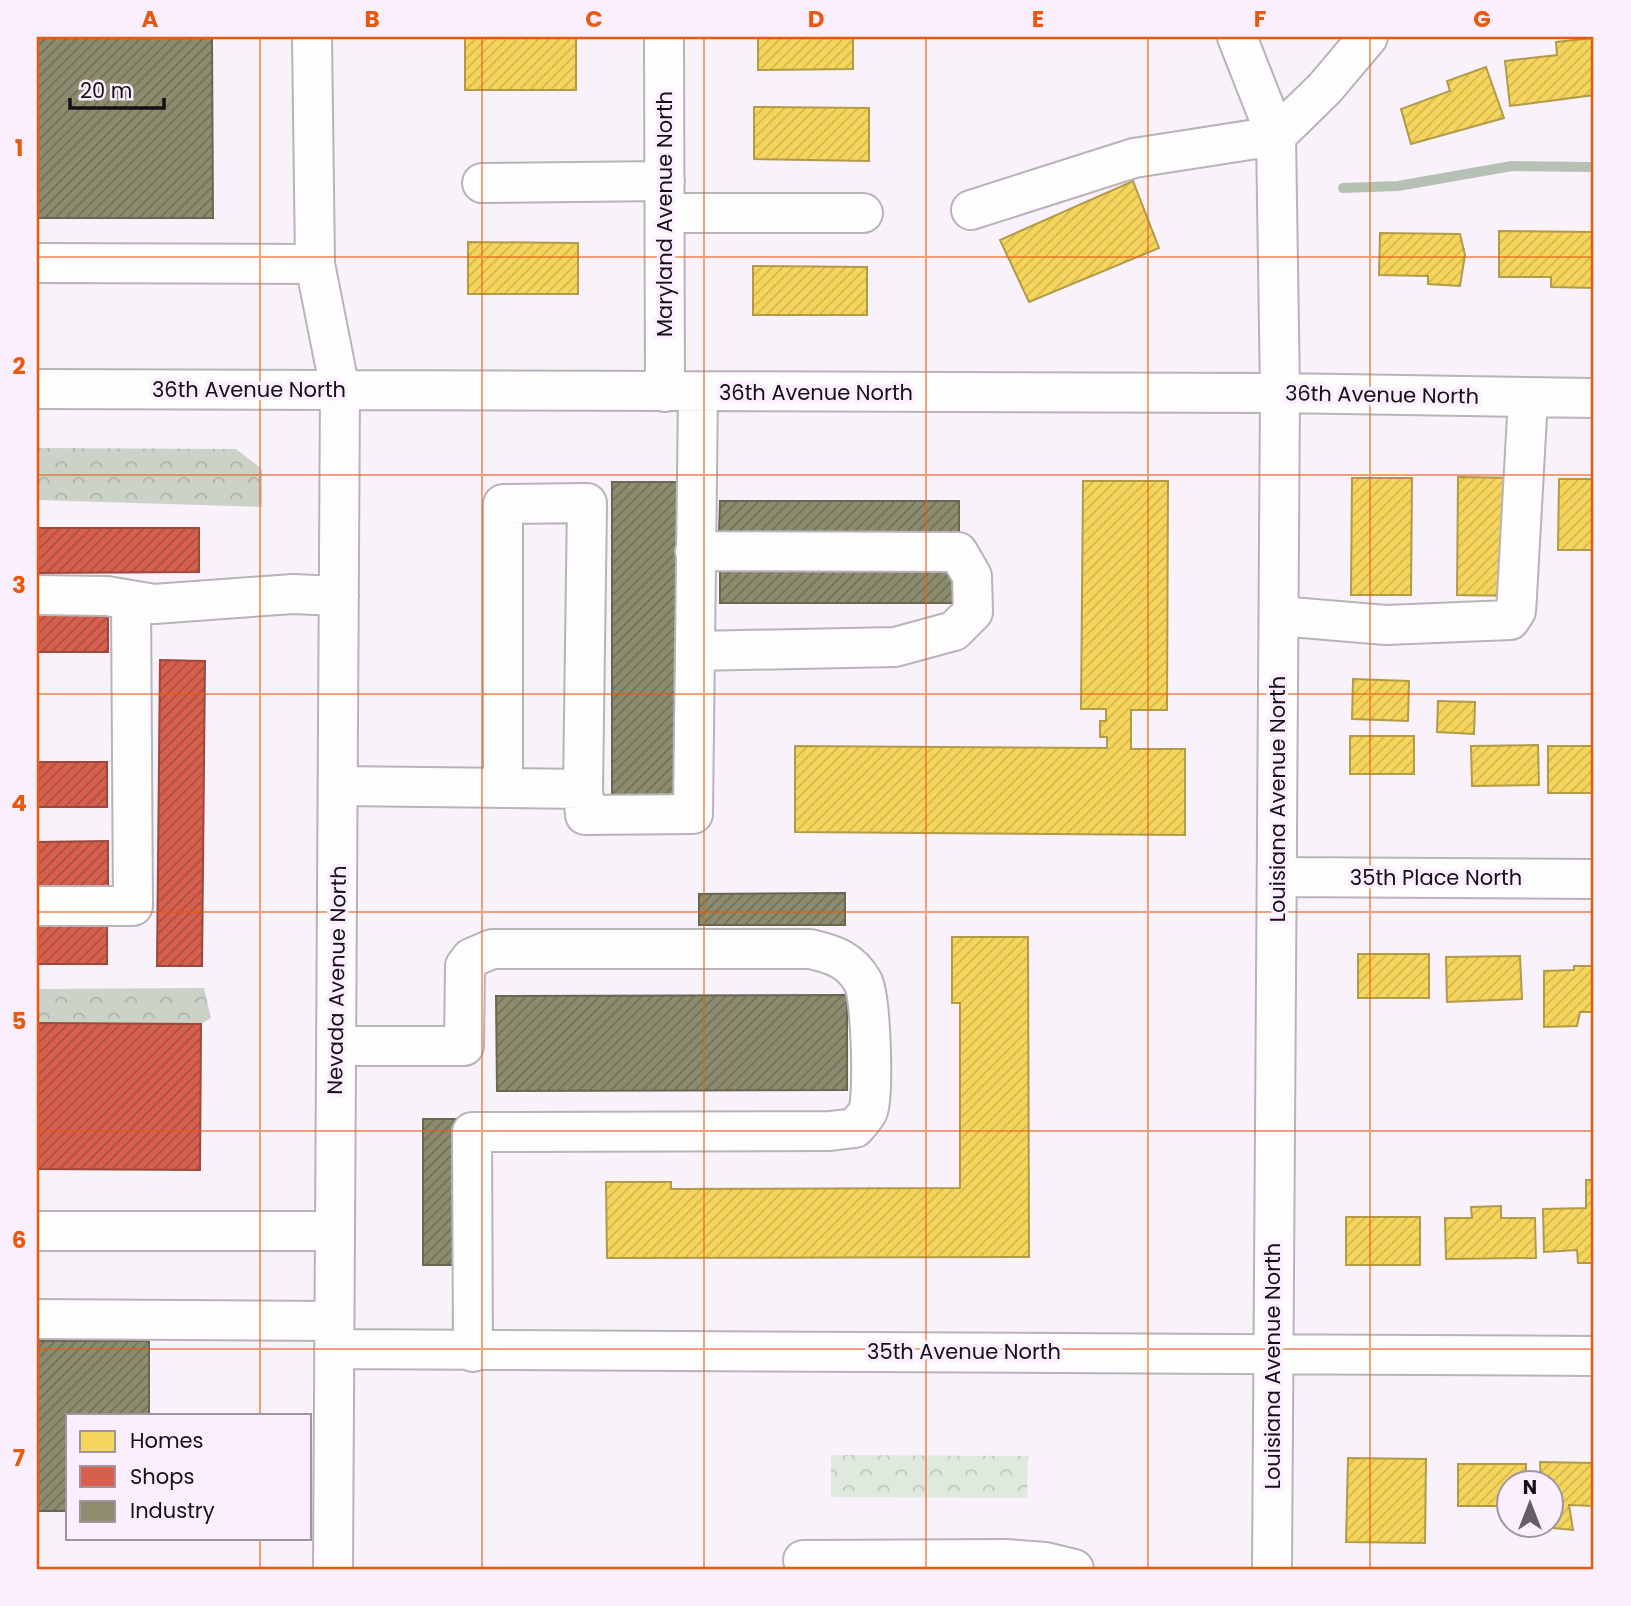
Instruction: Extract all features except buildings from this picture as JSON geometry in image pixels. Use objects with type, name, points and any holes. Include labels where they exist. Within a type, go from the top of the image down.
[{"type":"street","name":"Nevada Avenue North","points":[[312,37],[315,264],[340,390],[333,1569]]},
{"type":"street","name":"Maryland Avenue North","points":[[583,789],[585,816],[693,814],[695,551],[664,197],[664,37]]},
{"type":"street","name":"Louisiana Avenue North","points":[[1237,37],[1276,136],[1280,393],[1272,1569]]},
{"type":"street","points":[[971,210],[1134,158],[1276,136],[1325,88],[1368,37]]},
{"type":"street","points":[[482,183],[863,213]]},
{"type":"street","points":[[37,263],[315,264]]},
{"type":"street","name":"36th Avenue North","points":[[37,389],[1280,393],[1594,398]]},
{"type":"street","points":[[1279,616],[1386,625],[1510,620],[1516,611],[1528,398]]},
{"type":"street","points":[[339,786],[583,789],[587,503],[503,504],[503,788]]},
{"type":"street","points":[[695,551],[958,552],[972,576],[974,612],[954,631],[895,647],[695,650]]},
{"type":"street","points":[[37,595],[107,596],[154,604],[293,594],[339,596]]},
{"type":"street","points":[[37,906],[133,906],[131,600]]},
{"type":"street","name":"35th Place North","points":[[1278,877],[1594,879]]},
{"type":"street","points":[[337,1046],[464,1046],[466,966],[471,958],[492,949],[810,949],[837,956],[852,967],[864,984],[869,1002],[871,1091],[868,1110],[855,1128],[830,1131],[472,1132],[473,1352]]},
{"type":"street","points":[[37,1231],[335,1231]]},
{"type":"street","name":"35th Avenue North","points":[[37,1320],[334,1335],[473,1352],[1272,1352],[1594,1356]]},
{"type":"street","points":[[803,1560],[1006,1559],[1045,1562],[1074,1569]]},
{"type":"green space","points":[[37,448],[236,449],[262,469],[262,507],[37,500]]},
{"type":"green space","points":[[204,988],[211,1018],[201,1024],[37,1023],[37,989]]},
{"type":"green space","points":[[831,1455],[1028,1456],[1027,1498],[831,1497]]},
{"type":"waterway","points":[[1343,188],[1398,186],[1512,166],[1594,167]]}]
